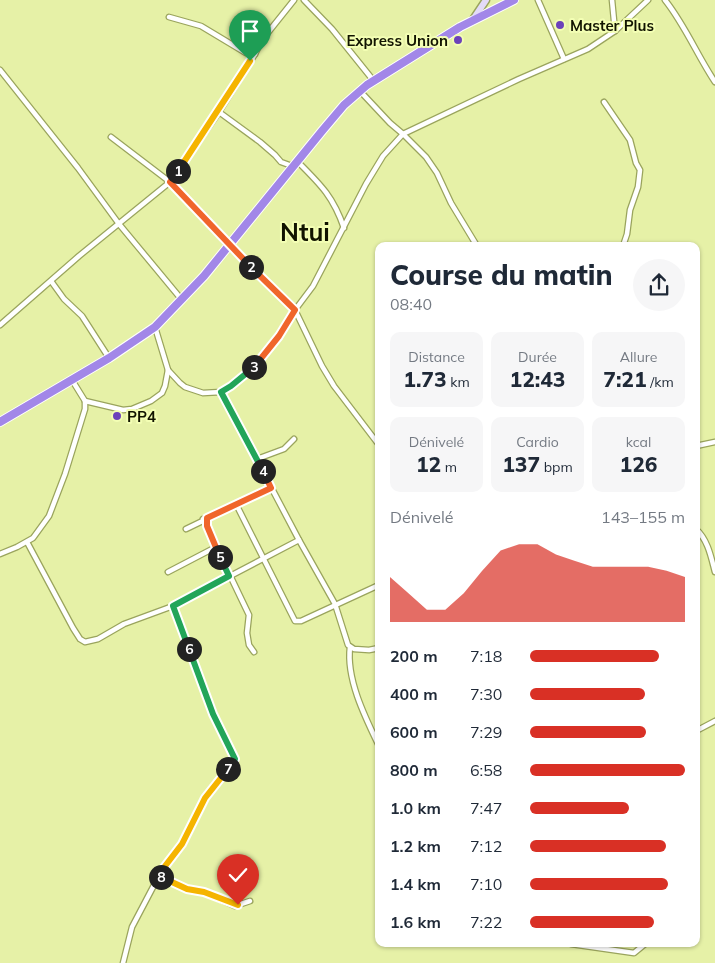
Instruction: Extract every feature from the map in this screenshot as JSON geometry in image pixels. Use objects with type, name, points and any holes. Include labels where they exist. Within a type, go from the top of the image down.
[{"type":"highway","points":[[0,422],[109,358],[155,327],[204,276],[344,105],[373,80],[472,21],[514,0]]},
{"type":"main road","points":[[472,21],[486,0]]},
{"type":"street","points":[[0,325],[84,252],[170,182],[218,112],[262,40],[294,0]]},
{"type":"street","points":[[304,0],[332,29],[373,80]]},
{"type":"street","points":[[538,0],[564,59]]},
{"type":"street","points":[[612,0],[614,30]]},
{"type":"street","points":[[155,327],[168,370],[180,383],[193,391],[203,393],[221,392],[253,368],[279,336],[313,286],[373,172],[392,144],[403,134],[588,49],[614,30],[648,0]]},
{"type":"street","points":[[666,0],[681,22],[703,64],[715,82]]},
{"type":"street","points":[[169,18],[201,26],[246,53],[255,54]]},
{"type":"street","points":[[246,53],[250,61]]},
{"type":"street","points":[[0,70],[78,168],[119,224],[182,300]]},
{"type":"street","points":[[360,91],[390,123],[420,150],[433,167],[451,203],[475,242]]},
{"type":"street","points":[[604,102],[630,140],[636,163],[640,170],[624,242]]},
{"type":"street","points":[[218,112],[260,142],[282,162],[295,163],[330,197],[344,228]]},
{"type":"street","points":[[111,137],[170,182],[229,246],[295,310],[330,380],[375,440]]},
{"type":"street","points":[[51,281],[64,299],[82,316],[109,358]]},
{"type":"street","points":[[85,401],[123,410],[132,409],[151,401],[162,393],[168,370]]},
{"type":"street","points":[[0,554],[27,542],[49,516],[56,501],[85,414],[85,401],[72,380]]},
{"type":"street","points":[[221,392],[335,604],[350,647],[352,679],[375,738]]},
{"type":"street","points":[[257,459],[284,449],[294,440]]},
{"type":"street","points":[[700,445],[715,442]]},
{"type":"street","points":[[186,529],[205,518],[271,488]]},
{"type":"street","points":[[236,504],[295,621],[301,621],[375,587]]},
{"type":"street","points":[[205,518],[229,576],[249,615],[247,633],[249,645],[254,652]]},
{"type":"street","points":[[700,533],[707,545],[715,572]]},
{"type":"street","points":[[27,542],[73,628],[83,641],[98,639],[124,624],[173,606],[299,540]]},
{"type":"street","points":[[168,572],[216,547]]},
{"type":"street","points":[[123,963],[132,926],[158,876],[182,844],[205,798],[235,759],[213,714],[173,606]]},
{"type":"street","points":[[350,647],[354,650],[375,649]]},
{"type":"street","points":[[700,729],[715,721]]},
{"type":"street","points":[[158,876],[187,889],[204,892],[235,906],[250,901]]},
{"type":"street","points":[[592,947],[634,953],[641,947]]},
{"type":"place","name":"Master Plus","points":[[560,25]]},
{"type":"place","name":"Express Union","points":[[458,40]]},
{"type":"place","name":"PP4","points":[[117,416]]},
{"type":"district","name":"Ntui","points":[[305,231]]},
{"type":"route","points":[[238,905],[235,906],[204,892],[187,889],[158,876],[170,858],[179,849],[205,798],[235,759],[213,714],[173,606],[229,576],[207,526],[207,518],[271,488],[221,392],[250,372],[279,336],[295,310],[229,246],[170,182],[250,61]]}]
